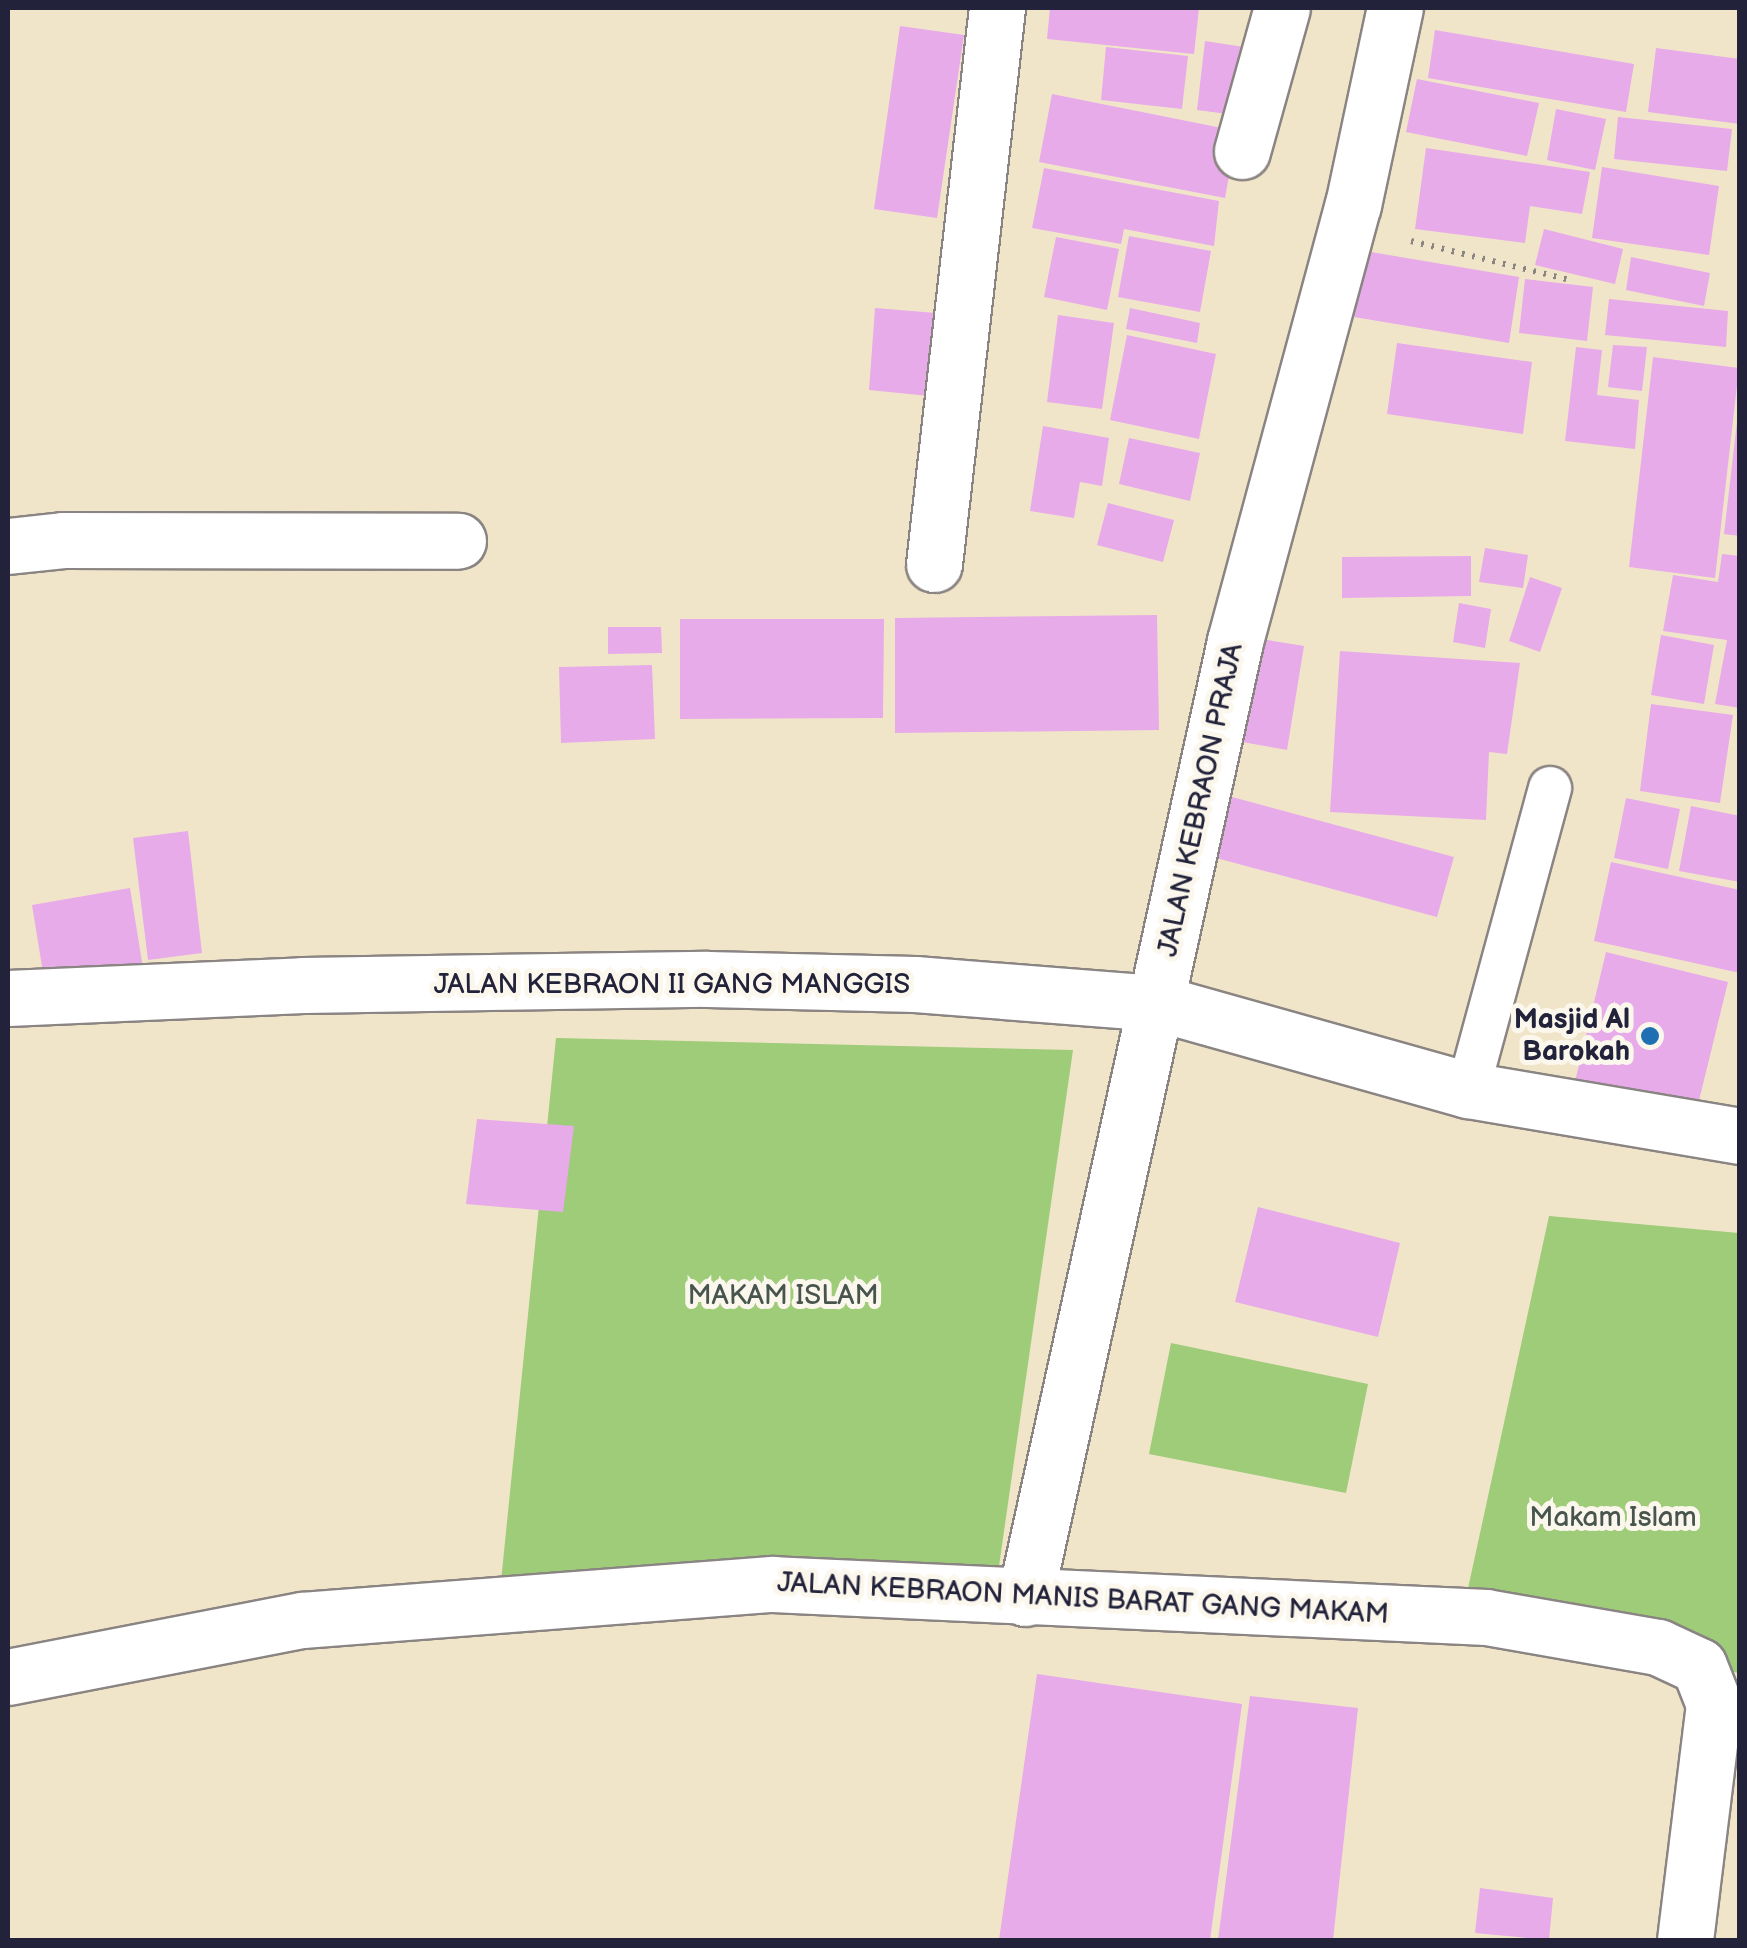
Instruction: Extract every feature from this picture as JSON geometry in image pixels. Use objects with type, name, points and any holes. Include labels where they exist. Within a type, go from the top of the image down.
[{"type":"street","points":[[934,564],[997,8]]},
{"type":"street","points":[[1242,151],[1282,8]]},
{"type":"street","name":"JALAN KEBRAON PRAJA","points":[[1025,1598],[1235,641],[1347,225],[1395,8]]},
{"type":"street","points":[[8,546],[64,540],[458,541]]},
{"type":"street","name":"JALAN KEBRAON II GANG MANGGIS","points":[[8,998],[708,979],[915,984],[1158,1004],[1468,1090],[1740,1136]]},
{"type":"street","name":"JALAN KEBRAON MANIS BARAT GANG MAKAM","points":[[8,1677],[302,1620],[550,1596],[772,1584],[1486,1617],[1658,1647],[1699,1666],[1714,1704],[1684,1940]]},
{"type":"lane","points":[[1468,1090],[1550,788]]},
{"type":"path","points":[[1347,225],[1566,280]]},
{"type":"green space","name":"MAKAM ISLAM","points":[[556,1038],[1073,1050],[995,1594],[499,1601]]},
{"type":"green space","name":"Makam Islam","points":[[1549,1216],[1739,1233],[1739,1673],[1462,1616]]},
{"type":"green space","points":[[1171,1343],[1368,1384],[1346,1493],[1149,1454]]},
{"type":"building","points":[[1050,8],[1199,8],[1194,54],[1047,39]]},
{"type":"building","points":[[900,26],[964,35],[937,218],[874,209]]},
{"type":"building","points":[[1435,30],[1634,64],[1626,112],[1428,78]]},
{"type":"building","points":[[1205,41],[1244,47],[1235,115],[1197,110]]},
{"type":"building","points":[[1106,47],[1188,56],[1182,109],[1101,100]]},
{"type":"building","points":[[1656,48],[1740,59],[1740,124],[1648,112]]},
{"type":"building","points":[[1417,79],[1539,103],[1527,156],[1406,132]]},
{"type":"building","points":[[1052,94],[1237,131],[1225,198],[1039,162]]},
{"type":"building","points":[[1556,109],[1606,119],[1595,170],[1547,160]]},
{"type":"building","points":[[1618,117],[1732,129],[1727,171],[1614,159]]},
{"type":"building","points":[[1426,148],[1590,172],[1582,214],[1530,206],[1525,243],[1415,229]]},
{"type":"building","points":[[1602,167],[1719,186],[1709,255],[1592,238]]},
{"type":"building","points":[[1044,168],[1219,201],[1214,246],[1124,229],[1121,244],[1032,228]]},
{"type":"building","points":[[1544,229],[1623,249],[1615,284],[1535,265]]},
{"type":"building","points":[[1129,236],[1211,251],[1200,312],[1118,297]]},
{"type":"building","points":[[1056,237],[1119,249],[1107,310],[1044,297]]},
{"type":"building","points":[[1365,251],[1519,277],[1509,343],[1354,317]]},
{"type":"building","points":[[1631,257],[1710,273],[1704,306],[1626,290]]},
{"type":"building","points":[[1525,279],[1593,287],[1587,341],[1519,333]]},
{"type":"building","points":[[1609,299],[1728,311],[1726,347],[1605,335]]},
{"type":"building","points":[[875,308],[936,313],[929,396],[869,390]]},
{"type":"building","points":[[1130,308],[1200,323],[1197,343],[1126,329]]},
{"type":"building","points":[[1058,315],[1114,323],[1102,409],[1047,402]]},
{"type":"building","points":[[1127,335],[1216,354],[1199,439],[1110,420]]},
{"type":"building","points":[[1397,343],[1532,362],[1523,434],[1387,414]]},
{"type":"building","points":[[1613,345],[1647,347],[1642,391],[1608,387]]},
{"type":"building","points":[[1576,347],[1602,350],[1597,395],[1639,400],[1635,449],[1565,441]]},
{"type":"building","points":[[1653,357],[1739,368],[1715,578],[1629,567]]},
{"type":"building","points":[[1740,422],[1740,536],[1724,534]]},
{"type":"building","points":[[1043,426],[1109,438],[1102,486],[1080,482],[1074,518],[1030,511]]},
{"type":"building","points":[[1129,438],[1200,453],[1190,501],[1119,484]]},
{"type":"building","points":[[1108,503],[1174,520],[1163,562],[1097,545]]},
{"type":"building","points":[[1485,548],[1528,555],[1523,588],[1479,582]]},
{"type":"building","points":[[1722,554],[1740,556],[1740,708],[1715,704],[1727,640],[1663,631],[1673,575],[1718,582]]},
{"type":"building","points":[[1471,556],[1471,596],[1342,598],[1342,557]]},
{"type":"building","points":[[1530,577],[1562,588],[1540,652],[1509,641]]},
{"type":"building","points":[[1459,603],[1491,609],[1485,648],[1453,642]]},
{"type":"building","points":[[1157,615],[1159,730],[895,733],[895,618]]},
{"type":"building","points":[[680,619],[884,619],[883,718],[680,719]]},
{"type":"building","points":[[608,627],[661,627],[662,653],[608,654]]},
{"type":"building","points":[[1661,635],[1714,645],[1704,704],[1651,695]]},
{"type":"building","points":[[1243,636],[1304,646],[1287,750],[1225,739]]},
{"type":"building","points":[[1340,651],[1520,663],[1507,754],[1489,752],[1486,820],[1330,812]]},
{"type":"building","points":[[652,665],[655,739],[561,743],[559,667]]},
{"type":"building","points":[[1651,704],[1733,715],[1720,803],[1640,791]]},
{"type":"building","points":[[1221,794],[1454,857],[1437,917],[1205,855]]},
{"type":"building","points":[[1626,798],[1680,809],[1668,869],[1614,858]]},
{"type":"building","points":[[1691,806],[1740,816],[1740,882],[1679,871]]},
{"type":"building","points":[[188,831],[202,953],[148,960],[133,838]]},
{"type":"building","points":[[1611,862],[1740,890],[1740,973],[1594,941]]},
{"type":"building","points":[[130,888],[143,968],[45,985],[32,905]]},
{"type":"building","name":"Masjid Al Barokah","points":[[1606,952],[1728,982],[1694,1121],[1573,1090]]},
{"type":"building","points":[[477,1119],[574,1126],[563,1212],[466,1204]]},
{"type":"building","points":[[1258,1207],[1400,1243],[1378,1337],[1235,1302]]},
{"type":"building","points":[[1037,1674],[1242,1704],[1210,1940],[999,1940]]},
{"type":"building","points":[[1250,1696],[1358,1708],[1333,1940],[1218,1940]]},
{"type":"building","points":[[1480,1888],[1553,1898],[1549,1940],[1475,1933]]},
{"type":"place","name":"Masjid Al Barokah","points":[[1650,1036]]}]
